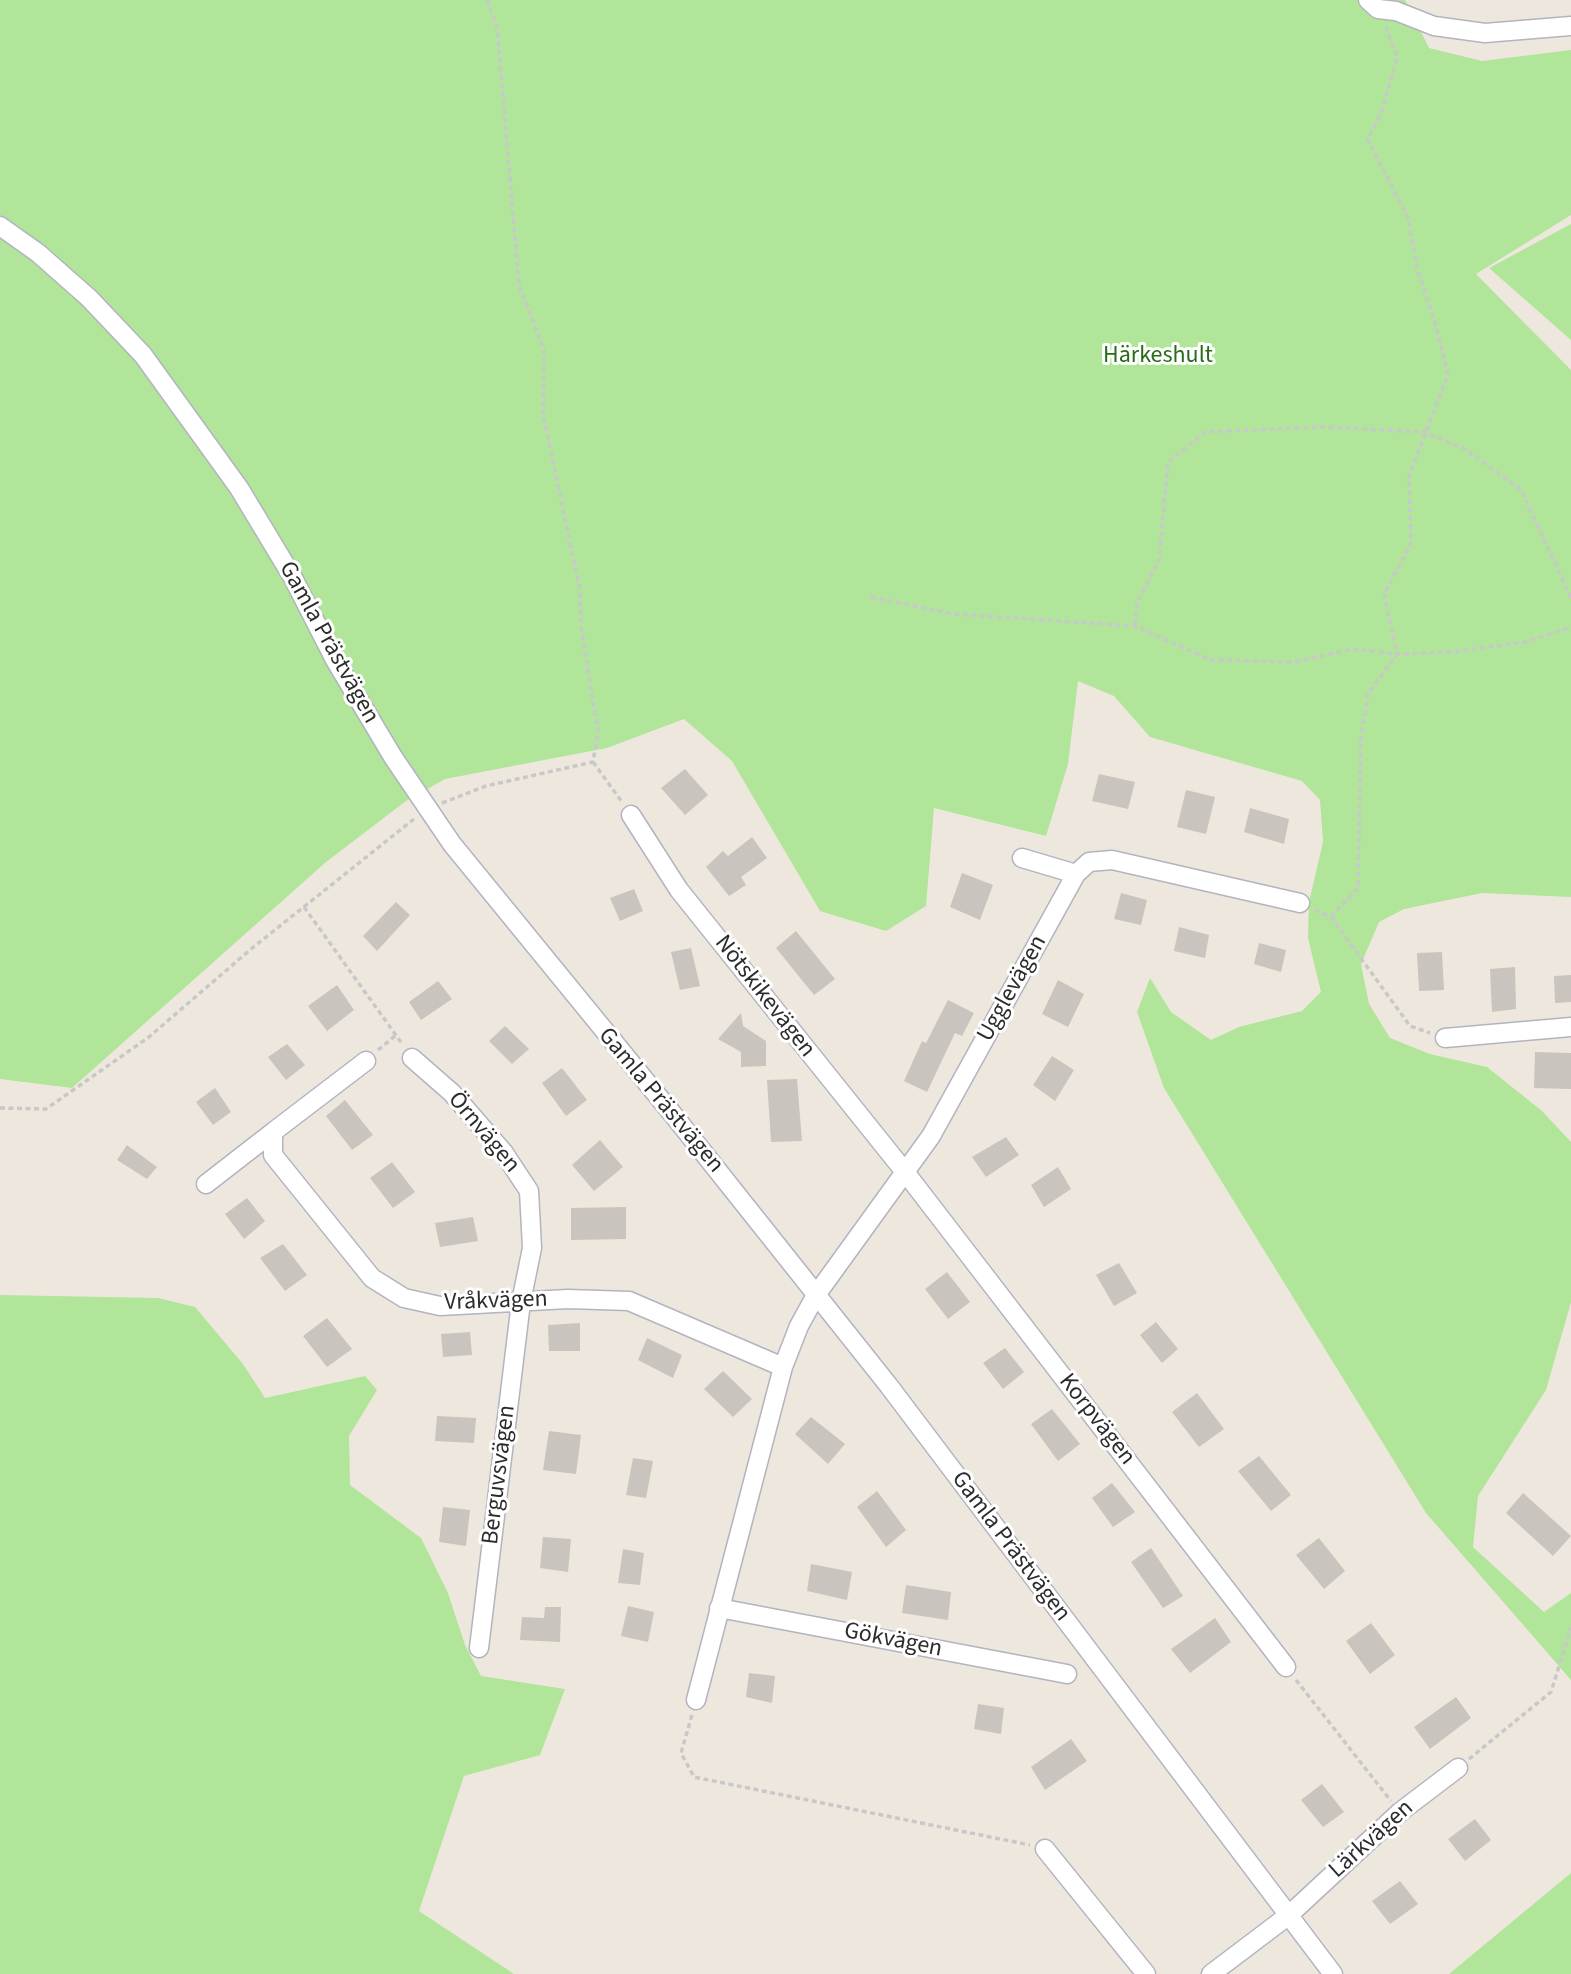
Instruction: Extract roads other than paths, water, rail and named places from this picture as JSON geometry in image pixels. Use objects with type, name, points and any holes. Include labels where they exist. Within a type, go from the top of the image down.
[{"type":"street","points":[[1373,5],[1434,26],[1485,33],[1571,26]]},
{"type":"street","name":"Gamla Prästvägen","points":[[0,226],[38,253],[89,298],[144,355],[199,428],[292,576],[335,660],[393,757],[452,844],[889,1386],[1334,1974]]},
{"type":"street","name":"Nötskikevägen","points":[[631,815],[679,890],[905,1172]]},
{"type":"street","points":[[1022,858],[1076,874],[1088,862],[1112,860],[1300,903]]},
{"type":"street","name":"Ugglevägen","points":[[816,1295],[932,1136],[1076,874]]},
{"type":"street","points":[[1445,1038],[1571,1027]]},
{"type":"street","name":"Örnvägen","points":[[412,1058],[452,1093],[504,1153],[529,1191],[532,1248],[521,1302]]},
{"type":"street","points":[[206,1184],[366,1061]]},
{"type":"street","name":"Vråkvägen","points":[[274,1132],[274,1155],[372,1278],[404,1298],[440,1306],[629,1301],[783,1367]]},
{"type":"street","name":"Korpvägen","points":[[905,1172],[1286,1667]]},
{"type":"street","points":[[696,1700],[783,1367],[799,1326],[816,1295]]},
{"type":"street","name":"Berguvsvägen","points":[[479,1648],[521,1302]]},
{"type":"street","name":"Gökvägen","points":[[719,1608],[1067,1674]]},
{"type":"street","name":"Lärkvägen","points":[[1211,1974],[1289,1915],[1400,1812],[1458,1768]]},
{"type":"street","points":[[1045,1849],[1146,1974]]},
{"type":"park label","name":"Härkeshult","points":[[1158,357]]}]
